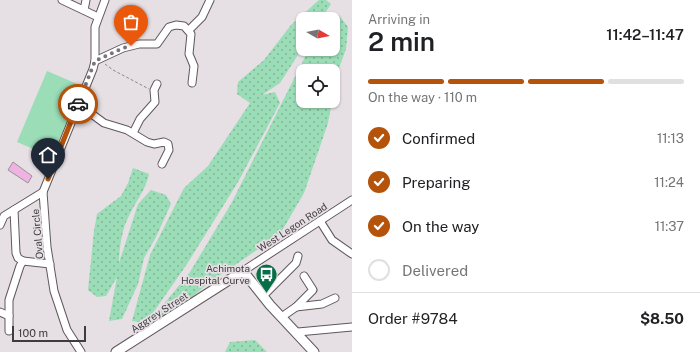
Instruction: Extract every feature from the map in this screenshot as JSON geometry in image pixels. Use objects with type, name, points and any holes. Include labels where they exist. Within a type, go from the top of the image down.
[{"type":"main road","points":[[243,271],[263,296],[298,332],[314,352]]},
{"type":"main road","name":"Aggrey Street","points":[[116,352],[243,271]]},
{"type":"street","points":[[62,0],[98,17]]},
{"type":"street","points":[[84,10],[86,0]]},
{"type":"street","name":"Oval Circle","points":[[81,352],[66,330],[54,291],[43,192],[78,104],[98,60],[95,27],[105,0]]},
{"type":"street","points":[[189,30],[202,17],[210,0]]},
{"type":"street","points":[[98,60],[123,48],[139,44],[157,44],[165,31],[172,25],[180,25],[189,30],[191,38],[189,57],[194,68],[192,83]]},
{"type":"street","points":[[133,133],[140,119],[154,104],[154,92],[158,84]]},
{"type":"street","points":[[78,104],[104,123],[133,133],[154,144],[164,142],[168,144],[169,150],[162,164]]},
{"type":"street","points":[[0,225],[2,217],[43,192]]},
{"type":"street","name":"West Legon Road","points":[[243,271],[352,200]]},
{"type":"street","points":[[14,210],[16,253],[18,258],[23,262],[50,264]]},
{"type":"street","points":[[320,221],[332,240],[352,254]]},
{"type":"street","points":[[263,296],[296,263],[298,256]]},
{"type":"street","points":[[9,332],[9,300],[20,266],[23,262]]},
{"type":"street","points":[[283,316],[296,307],[313,290],[304,276]]},
{"type":"street","points":[[296,307],[326,303],[334,298]]},
{"type":"street","points":[[0,312],[9,316]]},
{"type":"street","points":[[298,332],[352,327]]},
{"type":"path","points":[[98,60],[113,70],[154,92]]},
{"type":"green space","points":[[319,0],[326,0],[331,4],[326,12],[306,12]]},
{"type":"green space","points":[[340,16],[348,27],[346,49],[340,66],[340,64],[301,64],[305,56],[340,56]]},
{"type":"green space","points":[[296,21],[296,56],[297,56],[280,83],[262,95],[275,92],[280,103],[238,182],[187,264],[146,323],[132,321],[150,255],[184,188],[208,166],[250,103],[237,94],[238,82],[264,60]]},
{"type":"green space","points":[[47,71],[82,86],[52,157],[17,142]]},
{"type":"green space","points":[[296,75],[296,108],[331,108],[328,123],[304,193],[280,234],[206,285],[158,324],[151,320],[190,272],[231,204]]},
{"type":"green space","points":[[133,168],[149,174],[143,191],[124,228],[120,246],[119,263],[138,204],[151,190],[166,195],[171,204],[156,237],[144,258],[138,284],[122,319],[109,321],[117,277],[106,296],[97,297],[88,290],[94,231],[97,214],[121,196],[128,183]]},
{"type":"green space","points":[[255,340],[267,352],[225,352],[230,342]]},
{"type":"building","points":[[13,162],[32,176],[28,183],[8,170]]},
{"type":"way so far","points":[[78,104],[95,61],[123,48],[131,46]]},
{"type":"place","name":"Achimota Hospital Curve","points":[[266,294]]},
{"type":"route","points":[[48,179],[78,104]]}]
